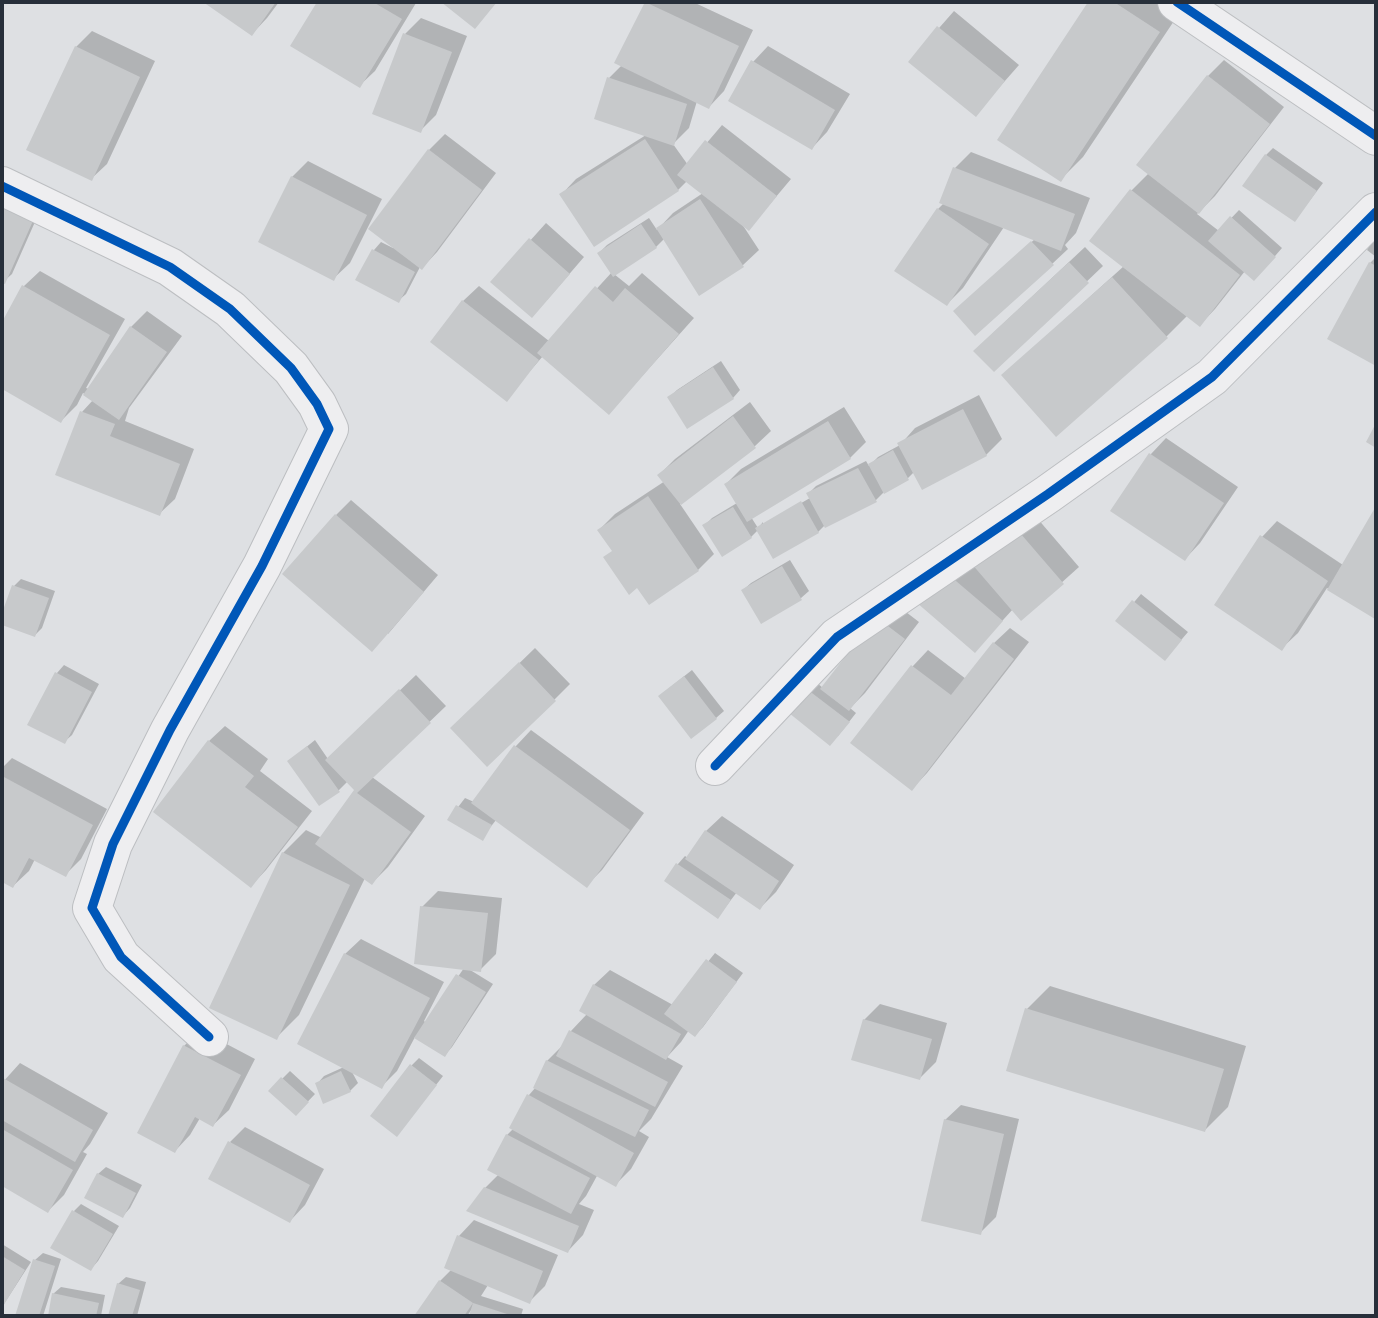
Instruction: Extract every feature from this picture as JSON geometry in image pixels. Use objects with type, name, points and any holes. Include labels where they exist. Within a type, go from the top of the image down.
[{"type":"street","points":[[1177,2],[1376,136]]},
{"type":"street","points":[[2,186],[170,267],[230,309],[291,368],[317,404],[329,429],[262,566],[170,730],[113,844],[92,908],[121,957],[209,1037]]},
{"type":"street","points":[[715,766],[837,637],[1048,494],[1212,377],[1376,212]]},
{"type":"building","points":[[203,2],[276,2],[252,36]]},
{"type":"building","points":[[317,2],[373,2],[402,19],[360,88],[290,46]]},
{"type":"building","points":[[441,2],[497,2],[475,29]]},
{"type":"building","points":[[645,2],[739,46],[709,109],[614,63]]},
{"type":"building","points":[[1088,2],[1114,2],[1160,32],[1061,182],[997,140]]},
{"type":"building","points":[[937,26],[1005,81],[976,117],[908,62]]},
{"type":"building","points":[[403,33],[452,52],[421,133],[372,114]]},
{"type":"building","points":[[75,46],[140,77],[92,181],[26,150]]},
{"type":"building","points":[[751,60],[835,110],[812,150],[728,101]]},
{"type":"building","points":[[1207,75],[1270,124],[1199,214],[1136,165]]},
{"type":"building","points":[[607,77],[687,104],[674,146],[594,119]]},
{"type":"building","points":[[645,139],[679,191],[594,247],[559,194]]},
{"type":"building","points":[[705,140],[777,196],[749,231],[677,175]]},
{"type":"building","points":[[428,149],[482,190],[422,270],[368,229]]},
{"type":"building","points":[[1265,154],[1317,191],[1295,222],[1242,186]]},
{"type":"building","points":[[953,167],[1075,214],[1061,251],[939,203]]},
{"type":"building","points":[[291,176],[367,215],[334,281],[258,242]]},
{"type":"building","points":[[1130,189],[1240,275],[1200,327],[1089,241]]},
{"type":"building","points":[[2,198],[36,214],[5,284],[2,283]]},
{"type":"building","points":[[700,199],[744,267],[699,296],[656,228]]},
{"type":"building","points":[[937,208],[989,244],[947,306],[894,271]]},
{"type":"building","points":[[1230,216],[1276,257],[1254,281],[1208,241]]},
{"type":"building","points":[[641,224],[657,248],[613,277],[597,253]]},
{"type":"building","points":[[529,238],[570,274],[532,318],[490,282]]},
{"type":"building","points":[[1031,241],[1054,265],[975,336],[953,311]]},
{"type":"building","points":[[372,249],[415,272],[399,303],[355,280]]},
{"type":"building","points":[[1069,262],[1089,283],[994,372],[973,351]]},
{"type":"building","points":[[1369,262],[1376,266],[1376,366],[1327,339]]},
{"type":"building","points":[[1112,277],[1168,338],[1056,437],[1001,375]]},
{"type":"building","points":[[22,285],[110,335],[61,423],[2,389],[2,322]]},
{"type":"building","points":[[595,286],[613,302],[625,288],[679,334],[609,415],[537,353]]},
{"type":"building","points":[[462,300],[539,360],[507,402],[430,342]]},
{"type":"building","points":[[130,326],[167,352],[119,420],[83,395]]},
{"type":"building","points":[[713,367],[734,399],[687,429],[667,397]]},
{"type":"building","points":[[963,409],[987,456],[922,490],[897,443]]},
{"type":"building","points":[[80,411],[115,424],[110,436],[180,464],[160,516],[55,475]]},
{"type":"building","points":[[733,416],[756,448],[681,505],[657,475]]},
{"type":"building","points":[[828,421],[851,459],[747,522],[724,484]]},
{"type":"building","points":[[1376,423],[1376,448],[1366,442]]},
{"type":"building","points":[[893,450],[909,480],[884,494],[868,464]]},
{"type":"building","points":[[1149,453],[1224,503],[1185,561],[1110,511]]},
{"type":"building","points":[[858,468],[877,502],[825,528],[806,493]]},
{"type":"building","points":[[648,496],[699,571],[649,605],[637,588],[629,595],[603,557],[612,551],[597,530]]},
{"type":"building","points":[[801,501],[819,533],[773,559],[755,528]]},
{"type":"building","points":[[1376,506],[1376,616],[1375,619],[1327,590]]},
{"type":"building","points":[[733,507],[752,538],[722,557],[702,525]]},
{"type":"building","points":[[335,514],[424,592],[372,652],[282,574]]},
{"type":"building","points":[[1014,526],[1064,584],[1021,621],[971,563]]},
{"type":"building","points":[[1260,535],[1328,581],[1282,651],[1214,605]]},
{"type":"building","points":[[936,564],[1003,621],[975,653],[909,596]]},
{"type":"building","points":[[782,566],[802,600],[761,624],[741,590]]},
{"type":"building","points":[[12,585],[49,598],[35,637],[2,625],[2,613]]},
{"type":"building","points":[[1132,600],[1182,640],[1165,661],[1115,621]]},
{"type":"building","points":[[876,617],[905,639],[849,711],[820,689]]},
{"type":"building","points":[[993,642],[1014,659],[912,791],[850,743],[911,665],[951,695]]},
{"type":"building","points":[[519,662],[556,701],[487,767],[450,728]]},
{"type":"building","points":[[55,672],[92,692],[65,744],[27,725]]},
{"type":"building","points":[[684,676],[717,719],[691,739],[658,696]]},
{"type":"building","points":[[399,689],[431,723],[357,793],[411,832],[372,885],[315,844],[354,790],[325,760]]},
{"type":"building","points":[[808,690],[850,722],[830,746],[789,713]]},
{"type":"building","points":[[208,740],[254,776],[245,787],[298,827],[251,888],[153,812]]},
{"type":"building","points":[[514,745],[630,830],[587,888],[471,803]]},
{"type":"building","points":[[307,746],[340,792],[319,806],[287,761]]},
{"type":"building","points":[[2,776],[93,825],[66,877],[29,858],[13,888],[2,882]]},
{"type":"building","points":[[456,805],[492,825],[483,841],[447,820]]},
{"type":"building","points":[[705,830],[779,881],[760,910],[685,859]]},
{"type":"building","points":[[282,852],[350,885],[277,1040],[209,1008]]},
{"type":"building","points":[[676,863],[731,900],[718,919],[664,881]]},
{"type":"building","points":[[420,906],[488,913],[481,972],[414,964]]},
{"type":"building","points":[[344,953],[430,998],[382,1089],[297,1044]]},
{"type":"building","points":[[706,959],[737,982],[695,1037],[664,1014]]},
{"type":"building","points":[[456,974],[486,992],[445,1057],[414,1038]]},
{"type":"building","points":[[593,984],[681,1034],[666,1060],[579,1011]]},
{"type":"building","points":[[1025,1008],[1224,1069],[1205,1132],[1006,1071]]},
{"type":"building","points":[[863,1019],[932,1039],[920,1080],[851,1060]]},
{"type":"building","points":[[569,1030],[668,1082],[655,1107],[556,1056]]},
{"type":"building","points":[[183,1045],[241,1075],[213,1127],[195,1117],[175,1153],[137,1133]]},
{"type":"building","points":[[546,1060],[649,1110],[635,1137],[533,1088]]},
{"type":"building","points":[[410,1064],[437,1085],[397,1137],[370,1116]]},
{"type":"building","points":[[341,1071],[351,1092],[323,1104],[315,1083]]},
{"type":"building","points":[[281,1077],[309,1102],[296,1116],[268,1091]]},
{"type":"building","points":[[3,1078],[93,1130],[75,1162],[2,1120]]},
{"type":"building","points":[[527,1094],[634,1153],[616,1187],[509,1128]]},
{"type":"building","points":[[944,1119],[1004,1134],[981,1235],[921,1221]]},
{"type":"building","points":[[2,1129],[73,1170],[48,1213],[2,1186]]},
{"type":"building","points":[[506,1134],[590,1178],[571,1214],[487,1170]]},
{"type":"building","points":[[228,1141],[310,1185],[290,1223],[208,1179]]},
{"type":"building","points":[[97,1173],[136,1193],[123,1218],[84,1198]]},
{"type":"building","points":[[484,1187],[579,1226],[568,1253],[466,1211]]},
{"type":"building","points":[[72,1210],[113,1234],[91,1271],[50,1248]]},
{"type":"building","points":[[457,1235],[543,1271],[530,1304],[444,1268]]},
{"type":"building","points":[[2,1256],[25,1270],[2,1308]]},
{"type":"building","points":[[33,1259],[55,1266],[39,1316],[15,1316]]},
{"type":"building","points":[[439,1280],[473,1303],[464,1316],[414,1316]]},
{"type":"building","points":[[117,1283],[140,1290],[132,1316],[108,1316]]},
{"type":"building","points":[[52,1293],[99,1303],[96,1316],[48,1316]]},
{"type":"building","points":[[473,1303],[513,1316],[469,1316]]},
{"type":"cycle path","points":[[1177,2],[1376,136]]},
{"type":"cycle path","points":[[2,186],[170,267],[230,309],[291,368],[317,404],[329,429],[262,566],[170,730],[113,844],[92,908],[121,957],[209,1037]]},
{"type":"cycle path","points":[[715,766],[837,637],[1048,494],[1212,377],[1376,212]]}]
